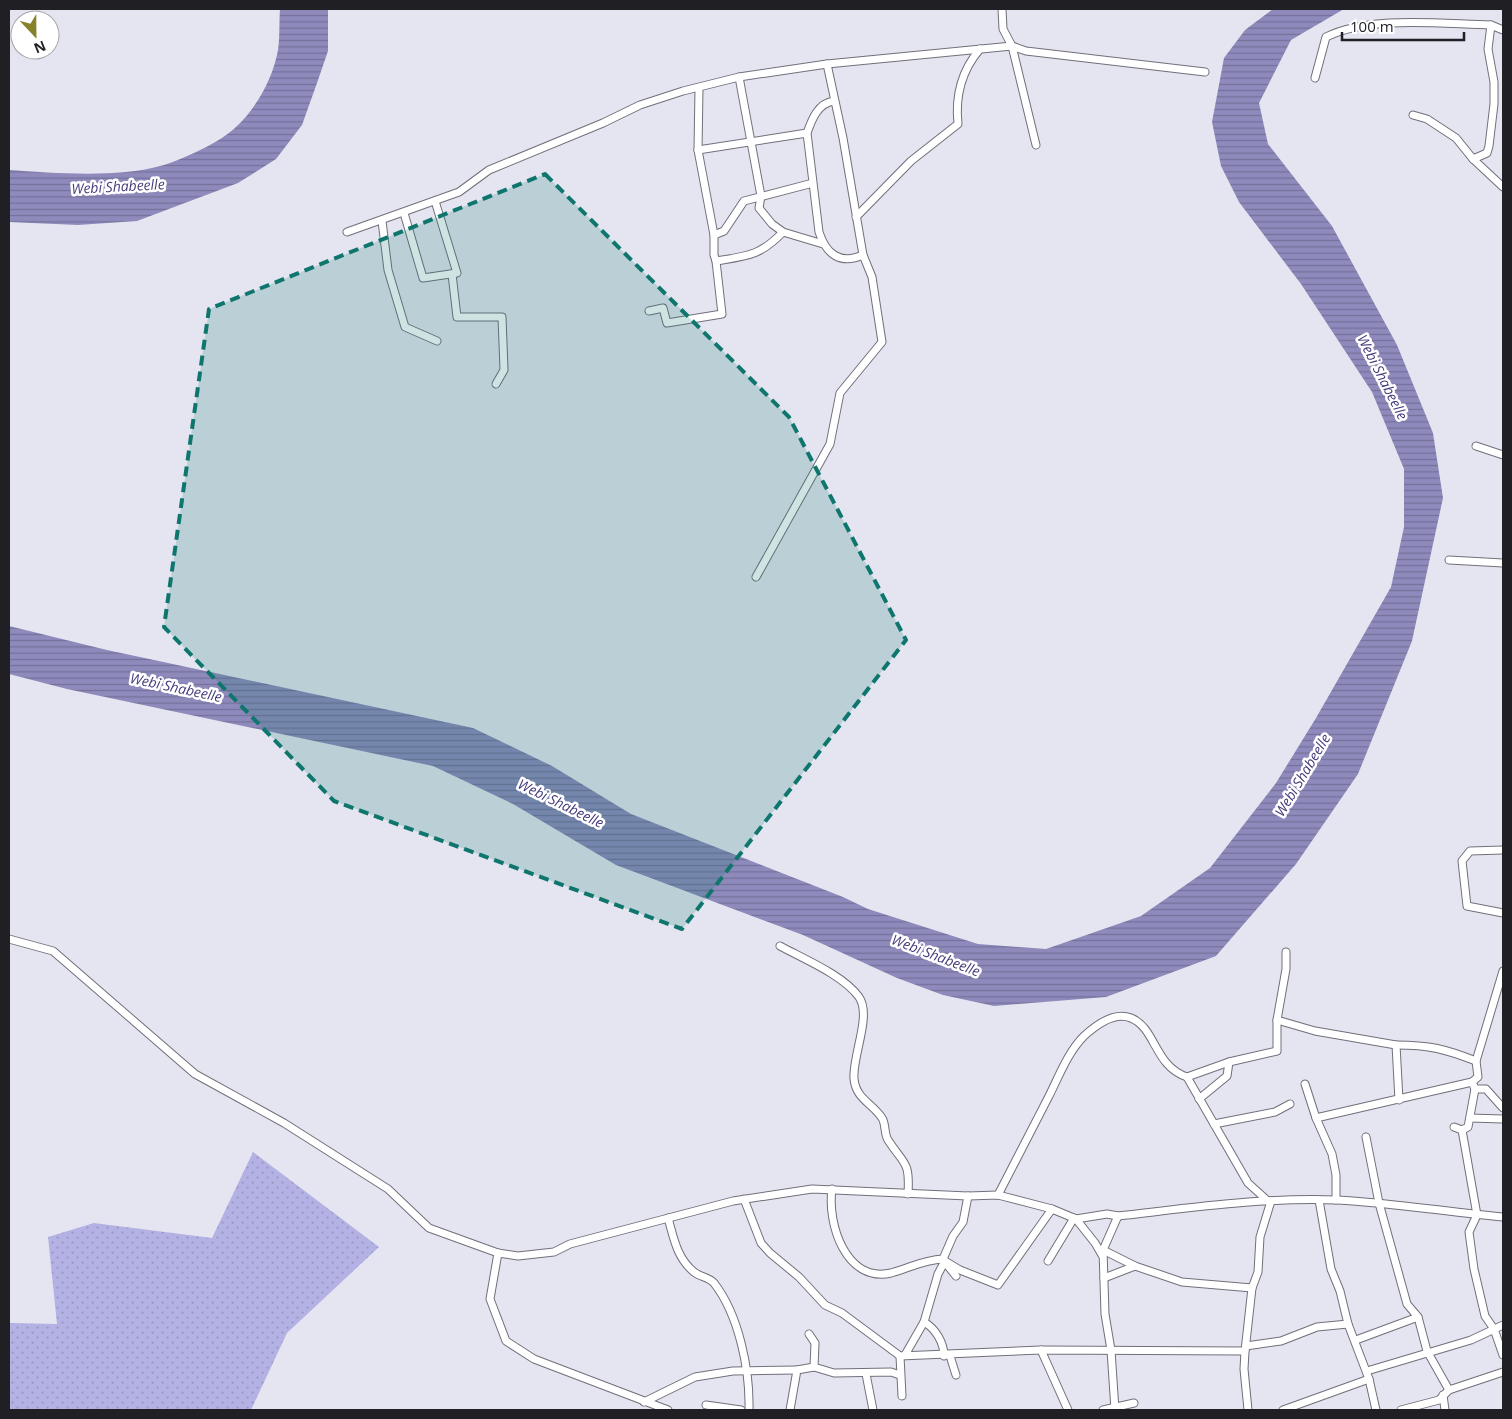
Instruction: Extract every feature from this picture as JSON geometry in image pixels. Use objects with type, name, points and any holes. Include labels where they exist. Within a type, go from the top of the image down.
[{"type":"street","points":[[1002,9],[1003,29],[1012,46],[1036,145]]},
{"type":"street","points":[[1315,78],[1326,37],[1342,29],[1404,22],[1491,25],[1503,30]]},
{"type":"street","points":[[1473,160],[1486,153],[1492,126],[1494,82],[1488,49],[1491,25]]},
{"type":"street","points":[[347,232],[459,192],[488,170],[603,124],[640,105],[739,77],[827,64],[1012,46],[1026,51],[1205,72]]},
{"type":"street","points":[[856,217],[911,161],[958,124],[956,102],[969,62],[980,49]]},
{"type":"street","points":[[756,577],[830,444],[840,393],[882,342],[872,277],[863,255],[827,64]]},
{"type":"street","points":[[739,77],[761,196],[759,208],[772,224],[783,232],[823,244],[836,256],[851,260],[863,255]]},
{"type":"street","points":[[649,311],[663,308],[667,323],[722,314],[714,255],[714,235],[698,150],[699,88]]},
{"type":"street","points":[[823,244],[819,232],[807,133],[815,114],[821,107],[834,101]]},
{"type":"street","points":[[1413,116],[1427,119],[1456,138],[1473,160],[1503,187]]},
{"type":"street","points":[[698,150],[807,133]]},
{"type":"street","points":[[714,235],[724,231],[744,201],[813,183]]},
{"type":"street","points":[[404,213],[424,278],[458,273],[435,201]]},
{"type":"street","points":[[382,221],[388,270],[405,327],[437,341]]},
{"type":"street","points":[[716,261],[755,254],[769,247],[783,232]]},
{"type":"street","points":[[452,274],[457,317],[502,317],[504,370],[496,384]]},
{"type":"street","points":[[1476,446],[1503,455]]},
{"type":"street","points":[[1449,560],[1503,563]]},
{"type":"street","points":[[1503,850],[1470,850],[1462,861],[1467,906],[1503,913]]},
{"type":"street","points":[[9,939],[53,951],[195,1074],[284,1123],[388,1189],[429,1228],[498,1253],[518,1256],[554,1252],[570,1244],[744,1199],[812,1189],[832,1189],[968,1196],[998,1194],[1052,1209],[1075,1219],[1095,1243],[1105,1261]]},
{"type":"street","points":[[780,946],[846,983],[860,998],[864,1011],[855,1064],[855,1086],[861,1098],[882,1119],[887,1139],[907,1166],[909,1172],[908,1194]]},
{"type":"street","points":[[1187,1077],[1229,1062],[1277,1051],[1278,1020],[1286,969],[1286,952]]},
{"type":"street","points":[[1454,1127],[1462,1130],[1468,1127],[1473,1085],[1478,1077],[1476,1061],[1503,971]]},
{"type":"street","points":[[998,1194],[1068,1059],[1083,1037],[1100,1023],[1115,1016],[1130,1017],[1142,1024],[1166,1064],[1176,1073],[1187,1077],[1248,1183],[1270,1201]]},
{"type":"street","points":[[1278,1020],[1314,1031],[1396,1045],[1427,1045],[1455,1052],[1476,1061]]},
{"type":"street","points":[[1396,1045],[1399,1100]]},
{"type":"street","points":[[1200,1099],[1227,1076],[1229,1062]]},
{"type":"street","points":[[1305,1084],[1316,1118],[1332,1154],[1336,1175],[1336,1200]]},
{"type":"street","points":[[1316,1118],[1473,1085],[1486,1089],[1503,1108]]},
{"type":"street","points":[[1214,1124],[1275,1112],[1290,1104]]},
{"type":"street","points":[[1470,1118],[1503,1118]]},
{"type":"street","points":[[1462,1130],[1477,1214],[1469,1232],[1474,1269],[1485,1316],[1494,1329],[1503,1355]]},
{"type":"street","points":[[1366,1137],[1380,1203],[1407,1304],[1418,1317],[1427,1352],[1446,1392],[1445,1410]]},
{"type":"street","points":[[832,1189],[830,1205],[834,1226],[848,1257],[860,1268],[870,1272],[890,1273],[925,1260],[944,1260],[960,1270],[998,1285],[1052,1209]]},
{"type":"street","points":[[902,1396],[900,1375],[903,1356],[924,1322],[938,1274],[952,1236],[963,1222],[968,1196]]},
{"type":"street","points":[[744,1199],[761,1243],[770,1253],[799,1278],[825,1305],[842,1313],[903,1356],[947,1356],[977,1352],[1008,1353],[1041,1350],[1081,1352],[1245,1348],[1281,1341],[1317,1327],[1348,1324]]},
{"type":"street","points":[[1319,1200],[1331,1269],[1340,1291],[1348,1324],[1356,1340],[1368,1375],[1376,1410]]},
{"type":"street","points":[[1048,1261],[1075,1219],[1107,1214],[1118,1216],[1270,1201],[1336,1200],[1503,1217]]},
{"type":"street","points":[[1248,1410],[1244,1370],[1245,1348],[1252,1288],[1258,1272],[1260,1237],[1270,1201]]},
{"type":"street","points":[[1115,1409],[1111,1350],[1105,1314],[1105,1261],[1103,1250],[1118,1216]]},
{"type":"street","points":[[668,1218],[679,1258],[695,1273],[712,1280],[726,1299],[741,1339],[747,1372],[750,1410]]},
{"type":"street","points":[[1103,1250],[1134,1266],[1182,1282],[1252,1288]]},
{"type":"street","points":[[498,1253],[490,1299],[506,1341],[534,1359],[668,1410]]},
{"type":"street","points":[[944,1260],[956,1276]]},
{"type":"street","points":[[1104,1278],[1134,1266]]},
{"type":"street","points":[[1356,1340],[1418,1317]]},
{"type":"street","points":[[924,1322],[932,1326],[944,1345],[956,1375]]},
{"type":"street","points":[[1283,1410],[1292,1409],[1368,1375],[1427,1352],[1471,1340],[1503,1325]]},
{"type":"street","points":[[810,1334],[815,1343],[814,1367]]},
{"type":"street","points":[[1041,1350],[1068,1410]]},
{"type":"street","points":[[644,1402],[695,1377],[733,1371],[797,1370],[814,1367],[834,1373],[866,1374],[891,1372],[900,1375]]},
{"type":"street","points":[[790,1410],[797,1370]]},
{"type":"street","points":[[1401,1410],[1438,1400],[1446,1392],[1503,1372]]},
{"type":"street","points":[[866,1374],[873,1410]]},
{"type":"street","points":[[1103,1410],[1115,1409],[1134,1403]]},
{"type":"street","points":[[706,1405],[741,1410]]},
{"type":"highlighted area","points":[[545,174],[789,417],[906,640],[682,929],[334,801],[164,627],[209,309]]},
{"type":"shaded area","points":[[253,1152],[379,1247],[287,1333],[251,1410],[9,1410],[9,1323],[57,1324],[48,1237],[94,1223],[212,1238]]},
{"type":"water","name":"Webi Shabeelle","points":[[280,9],[328,9],[328,51],[302,125],[276,159],[238,183],[137,221],[78,225],[9,222],[9,170],[85,174],[143,170],[189,155],[212,144],[230,132],[251,110],[268,81],[276,61],[279,45]]},
{"type":"water","name":"Webi Shabeelle","points":[[1273,9],[1344,9],[1291,40],[1259,103],[1268,144],[1332,226],[1397,345],[1433,433],[1443,498],[1412,641],[1358,774],[1296,864],[1216,956],[1106,997],[994,1006],[943,995],[897,978],[803,935],[616,865],[513,804],[433,766],[67,689],[9,674],[9,626],[107,650],[473,728],[552,766],[631,814],[843,897],[868,909],[978,944],[1046,949],[1141,916],[1210,868],[1276,783],[1316,718],[1391,587],[1404,527],[1404,469],[1372,392],[1301,284],[1239,202],[1221,166],[1212,122],[1224,58],[1245,30]]}]
